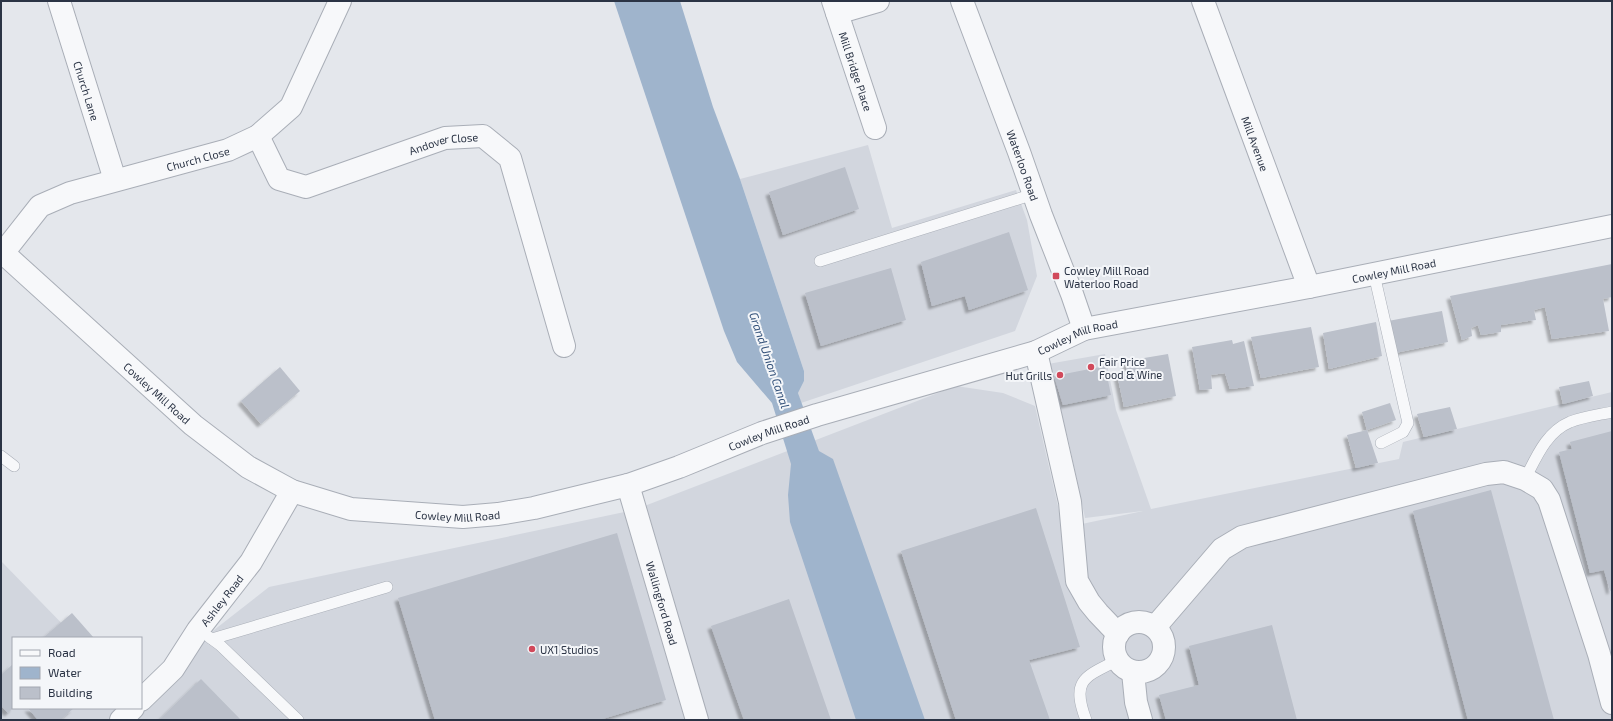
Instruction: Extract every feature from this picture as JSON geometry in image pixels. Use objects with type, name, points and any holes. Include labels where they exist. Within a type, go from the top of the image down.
[{"type":"street","name":"Church Lane","points":[[59,1],[115,180]]},
{"type":"street","name":"Church Close","points":[[2,252],[40,206],[70,193],[228,150],[258,136],[291,107],[340,1]]},
{"type":"street","name":"Mill Bridge Place","points":[[875,128],[835,7],[878,1]]},
{"type":"street","name":"Waterloo Road","points":[[962,1],[1084,329]]},
{"type":"street","name":"Mill Avenue","points":[[1203,1],[1308,287]]},
{"type":"street","name":"Andover Close","points":[[258,136],[278,179],[306,187],[445,138],[483,136],[510,158],[564,346]]},
{"type":"street","name":"Cowley Mill Road","points":[[2,252],[193,425],[248,467],[292,491],[351,509],[463,517],[498,514],[534,508],[628,485],[679,467],[762,433],[817,415],[1036,352],[1084,329],[1308,287],[1612,226]]},
{"type":"street","points":[[1036,352],[1070,502],[1077,581],[1089,602],[1118,634]]},
{"type":"street","points":[[1155,627],[1222,549],[1242,537],[1486,474],[1504,472],[1525,479],[1542,489],[1549,500],[1605,652],[1612,703]]},
{"type":"street","name":"Wallingford Road","points":[[628,485],[697,720]]},
{"type":"street","name":"Ashley Road","points":[[142,699],[205,635],[251,562],[292,491]]},
{"type":"street","points":[[1125,666],[1142,673],[1151,670],[1156,666],[1162,658],[1165,649],[1163,640],[1155,627],[1141,622],[1132,623],[1122,628],[1114,644],[1114,653],[1125,666],[1141,720]]},
{"type":"street","points":[[121,720],[132,709]]},
{"type":"lane","points":[[820,261],[1034,194]]},
{"type":"lane","points":[[1374,274],[1408,423],[1403,432],[1381,443]]},
{"type":"lane","points":[[1525,479],[1543,444],[1557,431],[1569,423],[1612,412]]},
{"type":"lane","points":[[1,456],[14,466]]},
{"type":"lane","points":[[205,635],[387,587]]},
{"type":"lane","points":[[205,635],[220,645],[298,720]]},
{"type":"lane","points":[[1086,720],[1080,703],[1080,686],[1085,677],[1125,666]]},
{"type":"shaded area","points":[[868,145],[892,228],[1016,190],[1027,220],[1037,276],[1015,331],[801,403],[798,393],[804,381],[804,371],[740,179]]},
{"type":"shaded area","points":[[1105,354],[1116,410],[1151,509],[1399,459],[1403,442],[1612,392],[1612,720],[1,720],[1,561],[75,637],[12,637],[12,709],[142,709],[142,686],[269,587],[634,510],[956,386],[1003,393],[1035,406],[1063,528],[1143,511],[1085,518],[1069,443],[1048,364]]},
{"type":"water","name":"Grand Union Canal","points":[[614,1],[680,1],[713,107],[740,179],[804,371],[804,381],[798,393],[819,451],[833,459],[925,720],[856,720],[790,522],[788,495],[791,464],[772,403],[737,362],[724,331]]},
{"type":"building","points":[[845,167],[859,209],[783,235],[769,192]]},
{"type":"building","points":[[1009,232],[1028,290],[969,310],[965,296],[932,306],[921,262]]},
{"type":"building","points":[[1612,264],[1612,297],[1603,299],[1609,331],[1552,339],[1545,307],[1534,310],[1536,320],[1501,325],[1501,332],[1481,335],[1478,325],[1471,328],[1472,336],[1462,340],[1450,296]]},
{"type":"building","points":[[891,268],[906,320],[821,346],[805,293]]},
{"type":"building","points":[[1442,311],[1448,342],[1395,353],[1388,321]]},
{"type":"building","points":[[1376,322],[1382,356],[1329,369],[1323,333]]},
{"type":"building","points":[[1311,327],[1319,367],[1261,378],[1251,337]]},
{"type":"building","points":[[1232,340],[1233,344],[1244,341],[1254,386],[1230,389],[1225,373],[1211,375],[1212,389],[1200,390],[1192,347]]},
{"type":"building","points":[[1168,354],[1176,396],[1124,407],[1117,374],[1127,372],[1126,361]]},
{"type":"building","points":[[1105,366],[1111,395],[1063,405],[1054,376]]},
{"type":"building","points":[[280,367],[300,391],[261,424],[241,401]]},
{"type":"building","points":[[1589,381],[1593,396],[1563,404],[1559,387]]},
{"type":"building","points":[[1390,403],[1396,420],[1367,430],[1362,412]]},
{"type":"building","points":[[1450,407],[1457,429],[1424,437],[1417,414]]},
{"type":"building","points":[[1367,430],[1378,463],[1356,468],[1347,435]]},
{"type":"building","points":[[1612,431],[1612,590],[1610,591],[1604,570],[1590,573],[1559,452],[1572,449],[1570,442]]},
{"type":"building","points":[[1491,490],[1554,720],[1468,720],[1413,511]]},
{"type":"building","points":[[1036,508],[1080,647],[1029,660],[1050,720],[956,720],[901,551]]},
{"type":"building","name":"UX1 Studios","points":[[617,533],[666,700],[599,720],[435,720],[398,598]]},
{"type":"building","points":[[789,599],[831,720],[744,720],[711,626]]},
{"type":"building","points":[[72,613],[93,637],[44,637]]},
{"type":"building","points":[[1272,625],[1297,720],[1166,720],[1159,695],[1199,685],[1189,646]]},
{"type":"building","points":[[12,665],[12,709],[8,713],[1,706],[1,675]]},
{"type":"building","points":[[201,679],[241,720],[159,720]]},
{"type":"building","points":[[29,709],[73,709],[60,720],[38,720]]},
{"type":"place","name":"Cowley Mill Road Waterloo Road","points":[[1056,276]]},
{"type":"place","name":"Fair Price Food & Wine","points":[[1091,367]]},
{"type":"place","name":"Hut Grills","points":[[1060,375]]},
{"type":"place","name":"UX1 Studios","points":[[532,649]]}]
